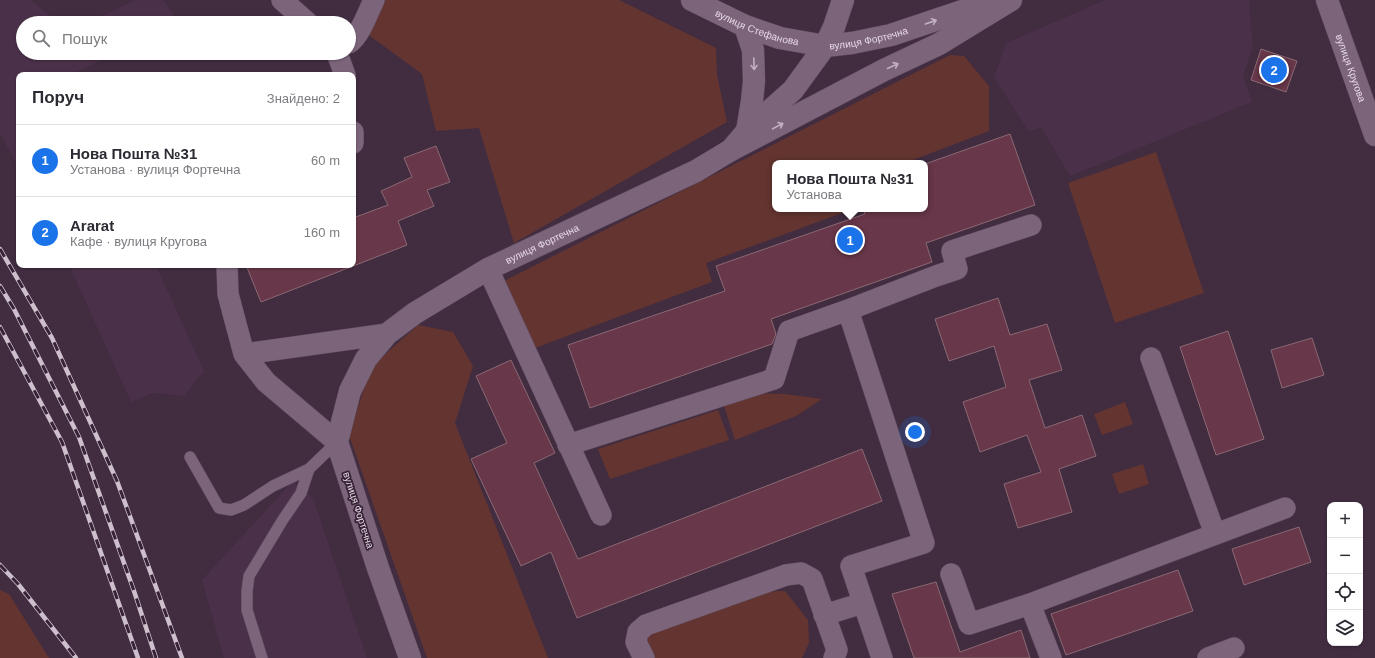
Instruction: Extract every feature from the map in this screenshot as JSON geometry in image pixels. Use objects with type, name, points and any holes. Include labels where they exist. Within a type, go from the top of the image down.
[{"type":"street","points":[[282,0],[300,16]]},
{"type":"street","points":[[356,36],[374,0]]},
{"type":"street","name":"вулиця Стефанова","points":[[692,0],[745,26],[780,38],[825,46]]},
{"type":"street","points":[[825,46],[834,27],[843,0]]},
{"type":"street","name":"вулиця Фортечна","points":[[410,658],[378,568],[337,442],[350,391],[366,359],[387,334],[415,313],[488,270],[696,171],[731,150],[747,131],[792,90],[825,46],[852,43],[891,35],[995,0]]},
{"type":"street","points":[[731,150],[884,70],[939,44],[1011,0]]},
{"type":"street","name":"вулиця Кругова","points":[[1327,0],[1375,135]]},
{"type":"street","points":[[745,26],[753,50],[754,81],[747,131]]},
{"type":"street","points":[[340,60],[344,72]]},
{"type":"street","points":[[568,445],[774,379],[789,331],[958,269],[952,251],[1031,225]]},
{"type":"street","points":[[227,268],[228,294],[244,354],[266,382],[337,442]]},
{"type":"street","points":[[488,270],[601,515]]},
{"type":"street","points":[[848,310],[924,543],[851,566],[882,658]]},
{"type":"street","points":[[244,354],[387,334]]},
{"type":"street","points":[[1151,358],[1215,534]]},
{"type":"street","points":[[951,574],[969,624],[1030,604],[1285,508]]},
{"type":"street","points":[[644,658],[636,642],[638,632],[646,625],[786,575],[801,573],[812,579],[837,650],[834,658]]},
{"type":"street","points":[[824,615],[863,603]]},
{"type":"street","points":[[1030,604],[1051,658]]},
{"type":"street","points":[[1208,658],[1234,648]]},
{"type":"lane","points":[[190,457],[219,508],[231,510],[244,505],[273,486],[309,469],[337,442]]},
{"type":"lane","points":[[262,658],[247,610],[249,576],[282,521],[301,493],[309,469]]},
{"type":"shaded area","points":[[0,0],[31,0],[50,16],[16,16],[16,60],[101,60],[77,72],[16,72],[16,163],[0,134]]},
{"type":"shaded area","points":[[135,0],[163,0],[174,16],[102,16]]},
{"type":"shaded area","points":[[383,0],[619,0],[716,48],[717,75],[727,122],[514,243],[479,128],[436,131],[422,74],[366,33]]},
{"type":"shaded area","points":[[1105,0],[1249,0],[1253,47],[1243,75],[1252,102],[1070,176],[1041,127],[1029,132],[994,77],[1006,43]]},
{"type":"shaded area","points":[[950,55],[964,56],[989,86],[989,131],[913,160],[772,160],[772,212],[845,212],[706,263],[712,282],[535,348],[504,281]]},
{"type":"shaded area","points":[[1156,152],[1204,293],[1115,323],[1068,183]]},
{"type":"shaded area","points":[[70,268],[157,268],[204,371],[184,396],[153,393],[131,402]]},
{"type":"shaded area","points":[[418,325],[453,332],[473,366],[455,423],[548,658],[427,658],[349,435],[371,367]]},
{"type":"shaded area","points":[[729,393],[785,394],[822,399],[796,416],[735,440],[721,396]]},
{"type":"shaded area","points":[[1125,402],[1133,424],[1102,435],[1094,414]]},
{"type":"shaded area","points":[[718,410],[729,440],[610,479],[598,449]]},
{"type":"shaded area","points":[[1143,464],[1149,484],[1119,494],[1112,474]]},
{"type":"shaded area","points":[[293,481],[313,498],[367,658],[224,658],[202,580]]},
{"type":"shaded area","points":[[0,590],[9,594],[49,658],[0,658]]},
{"type":"shaded area","points":[[785,591],[808,620],[809,643],[802,658],[648,658],[646,638],[659,623],[749,592]]},
{"type":"building","points":[[1261,49],[1297,61],[1286,92],[1251,80]]},
{"type":"building","points":[[1010,134],[1035,205],[926,243],[932,262],[771,319],[776,334],[772,344],[590,408],[568,345],[725,291],[716,266],[865,214],[864,212],[928,212],[928,163]]},
{"type":"building","points":[[436,146],[450,182],[427,190],[434,206],[398,221],[407,245],[356,265],[356,217],[388,205],[381,191],[412,177],[404,158]]},
{"type":"building","points":[[247,268],[348,268],[261,302]]},
{"type":"building","points":[[998,298],[1010,335],[1047,324],[1062,370],[1029,380],[1045,428],[1082,415],[1096,456],[1059,469],[1072,512],[1018,528],[1004,484],[1041,472],[1027,435],[980,452],[963,402],[1006,387],[994,346],[949,361],[935,319]]},
{"type":"building","points":[[1228,331],[1264,439],[1216,455],[1180,347]]},
{"type":"building","points":[[1312,338],[1324,375],[1282,388],[1271,350]]},
{"type":"building","points":[[511,360],[555,453],[534,463],[578,559],[862,449],[882,501],[577,618],[551,552],[521,566],[471,459],[507,443],[476,376]]},
{"type":"building","points":[[1299,527],[1311,562],[1244,585],[1232,549]]},
{"type":"building","points":[[1178,570],[1193,611],[1066,655],[1051,614]]},
{"type":"building","points":[[936,582],[960,652],[1021,630],[1030,658],[914,658],[892,594]]},
{"type":"railway","points":[[0,249],[52,338],[117,481],[182,658]]},
{"type":"railway","points":[[0,286],[14,309],[79,437],[134,591],[156,658]]},
{"type":"railway","points":[[0,327],[62,442],[138,658]]},
{"type":"railway","points":[[0,565],[18,584],[76,658]]},
{"type":"place","name":"Ararat","points":[[1274,70]]},
{"type":"place","name":"Нова Пошта №31","points":[[850,240]]}]
